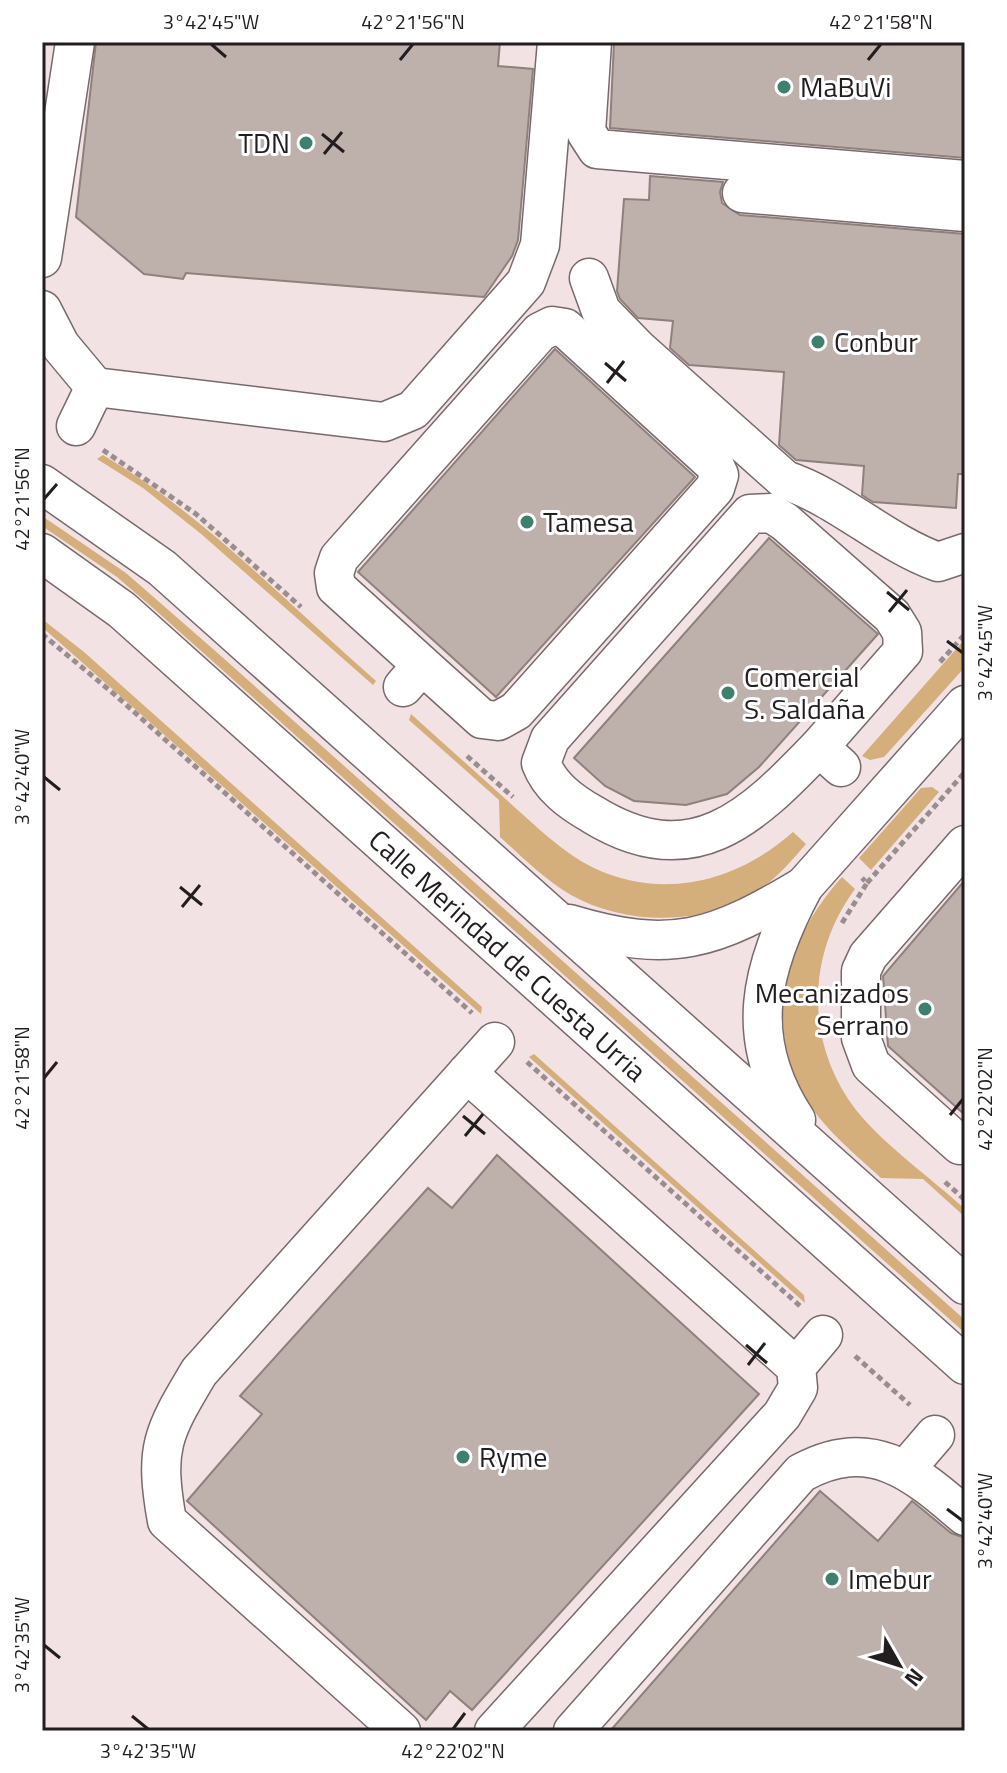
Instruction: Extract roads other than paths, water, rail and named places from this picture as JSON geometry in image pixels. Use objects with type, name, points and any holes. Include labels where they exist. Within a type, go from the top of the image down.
[{"type":"street","points":[[42,258],[75,42]]},
{"type":"street","points":[[42,310],[60,345],[95,387],[384,422],[413,410],[506,309],[531,270],[540,245],[557,42]]},
{"type":"street","points":[[592,42],[586,132],[597,149],[965,180]]},
{"type":"street","points":[[742,193],[965,212]]},
{"type":"street","points":[[589,278],[601,311],[638,349],[785,480],[836,502],[915,554],[938,562],[961,564]]},
{"type":"street","points":[[552,326],[565,328],[714,464],[719,475],[715,488],[516,711],[498,721],[482,719],[413,676],[336,587],[334,573],[339,558],[540,332],[552,326]]},
{"type":"street","points":[[76,426],[95,387]]},
{"type":"street","points":[[42,484],[162,568],[965,1285]]},
{"type":"street","points":[[771,513],[892,616],[902,632],[903,651],[830,757],[751,815],[722,830],[686,839],[647,837],[615,829],[576,805],[552,784],[541,763],[550,739],[750,514],[771,513]]},
{"type":"street","name":"Calle Merindad de Cuesta Urria","points":[[42,553],[122,610],[965,1365]]},
{"type":"street","points":[[817,1153],[779,1095],[764,1054],[761,1023],[773,950],[804,886],[965,705]]},
{"type":"street","points":[[960,1145],[871,1065],[861,1038],[860,989],[861,971],[868,956],[965,845]]},
{"type":"street","points":[[557,921],[617,939],[659,941],[696,936],[752,918],[804,886]]},
{"type":"street","points":[[401,1731],[167,1521],[160,1449],[175,1412],[199,1372],[495,1042]]},
{"type":"street","points":[[467,1073],[796,1367],[798,1388],[782,1415],[494,1731]]},
{"type":"street","points":[[796,1367],[823,1335]]},
{"type":"street","points":[[905,1470],[935,1435]]},
{"type":"street","points":[[573,1731],[801,1473],[822,1461],[841,1457],[885,1459],[927,1483],[965,1516]]},
{"type":"place","name":"MaBuVi","points":[[784,87]]},
{"type":"place","name":"TDN","points":[[306,143]]},
{"type":"place","name":"Conbur","points":[[818,342]]},
{"type":"place","name":"Tamesa","points":[[527,522]]},
{"type":"place","name":"Comercial S. Saldaña","points":[[728,693]]},
{"type":"place","name":"Mecanizados Serrano","points":[[925,1009]]},
{"type":"place","name":"Ryme","points":[[463,1457]]},
{"type":"place","name":"Imebur","points":[[832,1579]]}]
